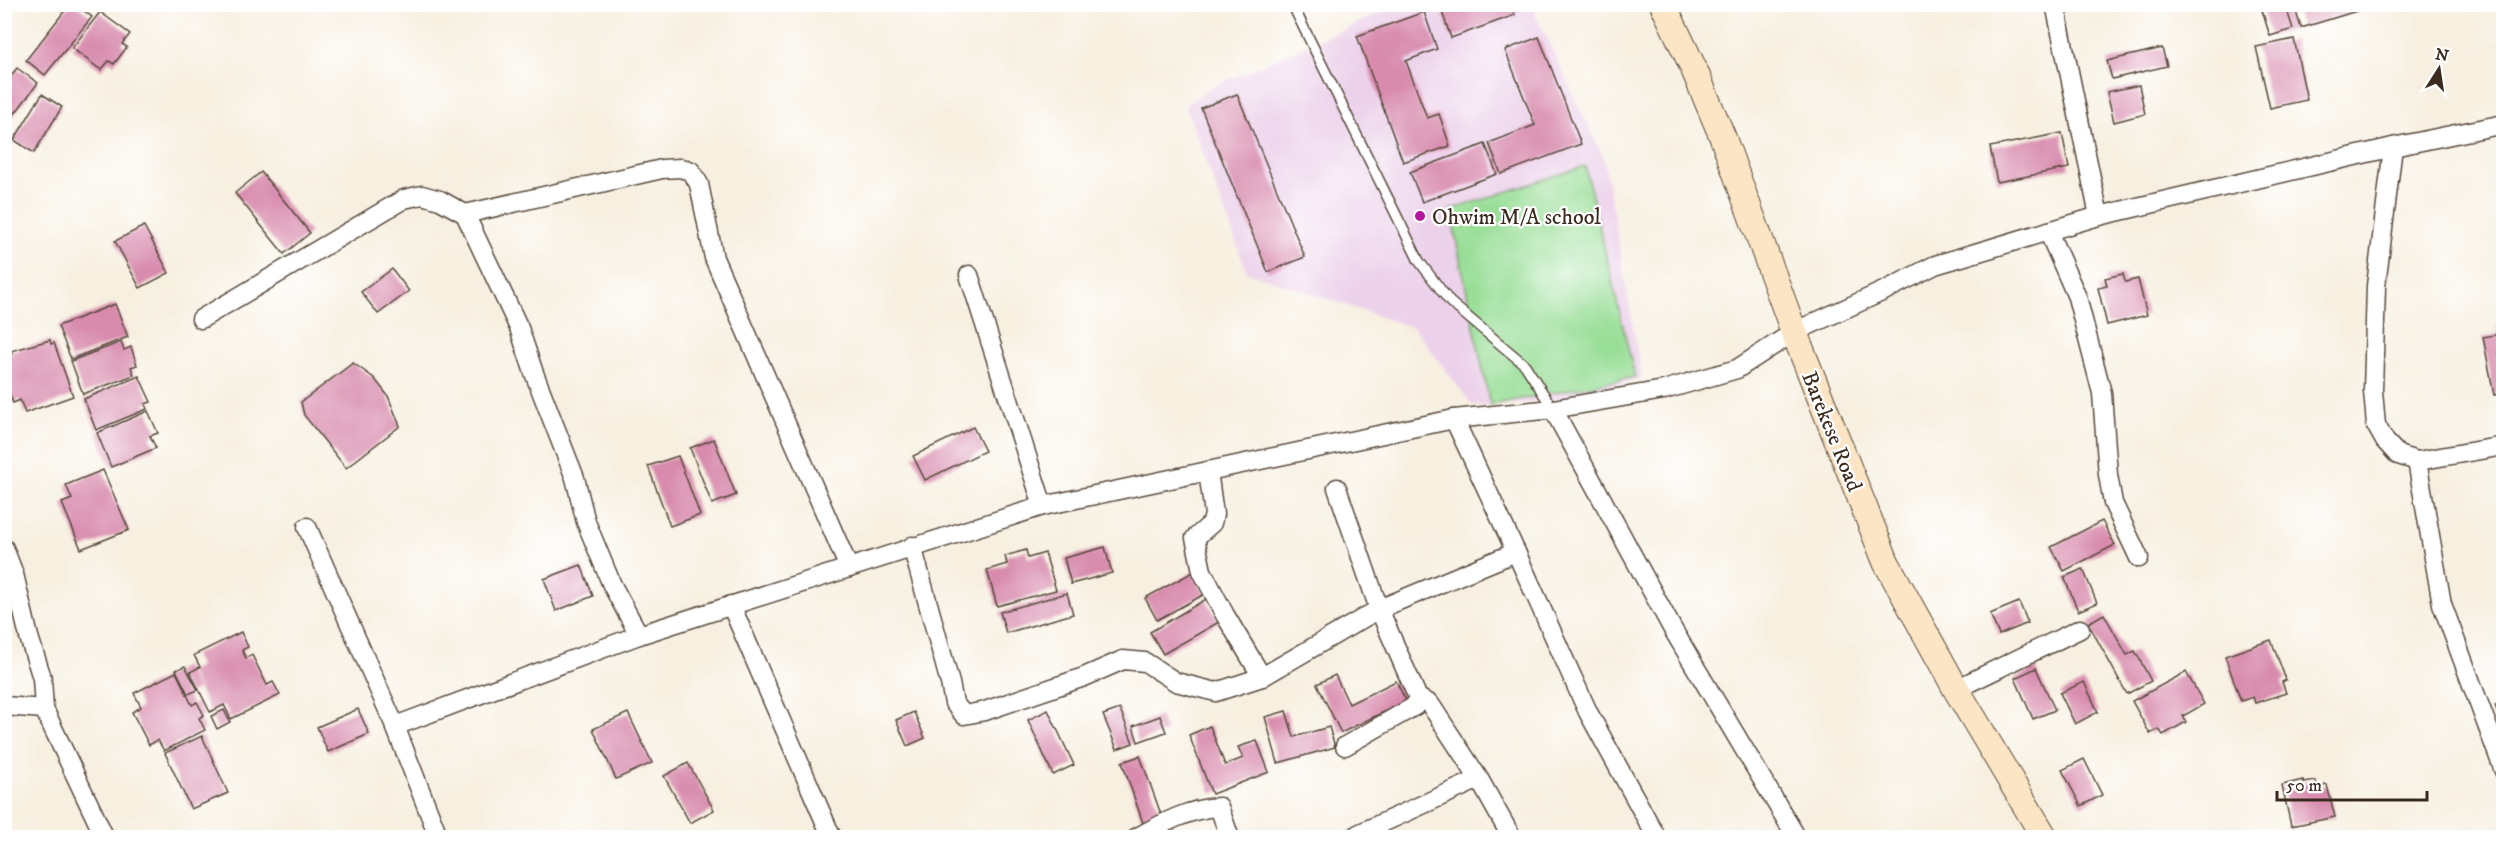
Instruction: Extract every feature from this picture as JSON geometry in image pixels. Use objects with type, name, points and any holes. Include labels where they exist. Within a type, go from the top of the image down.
[{"type":"main road","name":"Barekese Road","points":[[1663,4],[1723,138],[1794,332],[1886,562],[1956,689],[2045,837]]},
{"type":"street","points":[[2055,4],[2099,216]]},
{"type":"street","points":[[395,726],[639,635],[1043,506],[1454,419],[1553,409],[1664,390],[1737,369],[1794,332],[1886,291],[1935,265],[2099,216],[2393,147],[2504,124]]},
{"type":"street","points":[[2393,147],[2376,286],[2374,402],[2376,426],[2385,441],[2398,455],[2416,461],[2504,446]]},
{"type":"street","points":[[465,214],[662,169],[680,168],[691,171],[699,184],[714,258],[849,568]]},
{"type":"street","points":[[201,319],[404,199],[422,195],[440,200],[465,214],[519,328],[575,478],[586,522],[612,585],[639,635]]},
{"type":"street","points":[[2048,231],[2077,297],[2102,393],[2108,475],[2113,503],[2139,558]]},
{"type":"street","points":[[969,275],[1043,506]]},
{"type":"street","points":[[1553,409],[1672,628],[1797,837]]},
{"type":"street","points":[[1454,419],[1587,712],[1657,837]]},
{"type":"street","points":[[2416,461],[2442,604],[2504,771]]},
{"type":"street","points":[[1208,471],[1214,514],[1212,523],[1195,538],[1202,571],[1262,677]]},
{"type":"street","points":[[1337,488],[1380,609],[1418,698],[1430,704],[1479,779],[1512,837]]},
{"type":"street","points":[[307,527],[395,726],[439,837]]},
{"type":"street","points":[[912,546],[954,703],[964,715],[985,711],[1084,677],[1123,660],[1145,662],[1176,682],[1216,692],[1262,677],[1380,609],[1516,552]]},
{"type":"street","points":[[4,548],[14,574],[29,637],[42,678],[44,709],[105,837]]},
{"type":"street","points":[[731,605],[832,837]]},
{"type":"street","points":[[1956,689],[2080,629]]},
{"type":"street","points":[[1345,746],[1415,706],[1418,698]]},
{"type":"street","points":[[4,706],[44,709]]},
{"type":"street","points":[[1358,834],[1479,779]]},
{"type":"street","points":[[1136,837],[1160,824],[1206,807],[1219,807],[1230,837]]},
{"type":"lane","points":[[1292,4],[1419,261],[1450,302],[1525,365],[1553,409]]},
{"type":"shaded area","name":"Ohwim M/A school","points":[[1399,5],[1531,5],[1604,159],[1642,378],[1575,398],[1481,407],[1472,405],[1414,328],[1247,272],[1185,105],[1214,86]]},
{"type":"green space","points":[[1585,166],[1635,377],[1490,405],[1450,210]]},
{"type":"building","points":[[70,4],[75,4],[92,17],[45,75],[26,60]]},
{"type":"building","points":[[1454,4],[1511,4],[1515,15],[1451,38],[1441,9]]},
{"type":"building","points":[[2260,4],[2285,4],[2293,29],[2270,36]]},
{"type":"building","points":[[2294,5],[2369,5],[2370,7],[2301,28]]},
{"type":"building","points":[[100,12],[130,34],[122,44],[127,47],[114,64],[109,61],[101,70],[72,48]]},
{"type":"building","points":[[1424,12],[1437,49],[1406,61],[1427,118],[1439,114],[1450,146],[1403,162],[1357,36]]},
{"type":"building","points":[[1539,37],[1581,144],[1501,174],[1489,143],[1535,125],[1505,50]]},
{"type":"building","points":[[2294,39],[2307,100],[2270,108],[2256,47]]},
{"type":"building","points":[[2162,48],[2167,66],[2112,79],[2107,61]]},
{"type":"building","points":[[17,68],[38,83],[4,128],[4,89],[7,85],[5,84]]},
{"type":"building","points":[[2139,85],[2145,114],[2114,122],[2107,92]]},
{"type":"building","points":[[42,94],[62,107],[34,153],[14,140]]},
{"type":"building","points":[[1237,94],[1305,257],[1268,272],[1201,108]]},
{"type":"building","points":[[2062,133],[2069,168],[1997,182],[1990,147]]},
{"type":"building","points":[[1485,144],[1497,174],[1422,202],[1410,172]]},
{"type":"building","points":[[261,172],[310,233],[284,254],[235,193]]},
{"type":"building","points":[[144,226],[169,273],[140,288],[115,241]]},
{"type":"building","points":[[392,269],[409,291],[378,314],[361,292]]},
{"type":"building","points":[[2123,274],[2125,282],[2138,279],[2147,315],[2107,325],[2098,288],[2107,286],[2105,278]]},
{"type":"building","points":[[115,304],[128,337],[71,359],[58,326]]},
{"type":"building","points":[[2504,323],[2504,393],[2494,395],[2483,337],[2499,334],[2497,324]]},
{"type":"building","points":[[50,340],[51,344],[54,343],[73,396],[25,413],[20,400],[13,403],[4,379],[4,356],[12,354],[11,351]]},
{"type":"building","points":[[121,342],[124,350],[131,347],[137,365],[131,367],[134,375],[83,394],[71,361]]},
{"type":"building","points":[[353,363],[374,378],[388,396],[400,426],[346,468],[304,415],[301,402]]},
{"type":"building","points":[[139,376],[151,402],[145,404],[147,409],[96,430],[84,399]]},
{"type":"building","points":[[148,411],[158,433],[150,436],[156,448],[111,467],[97,433]]},
{"type":"building","points":[[973,427],[985,451],[925,480],[913,456]]},
{"type":"building","points":[[714,439],[736,495],[712,504],[690,448]]},
{"type":"building","points":[[678,456],[700,515],[670,526],[648,466]]},
{"type":"building","points":[[103,470],[129,530],[81,549],[62,503],[72,499],[66,485]]},
{"type":"building","points":[[2102,521],[2115,545],[2064,571],[2051,547]]},
{"type":"building","points":[[1105,547],[1112,573],[1071,584],[1064,558]]},
{"type":"building","points":[[1026,550],[1028,558],[1045,553],[1056,590],[997,606],[987,570],[1007,564],[1005,556]]},
{"type":"building","points":[[581,565],[593,596],[556,611],[544,579]]},
{"type":"building","points":[[2083,569],[2097,603],[2078,611],[2064,577]]},
{"type":"building","points":[[1193,572],[1205,594],[1157,620],[1145,598]]},
{"type":"building","points":[[1067,593],[1073,614],[1006,633],[1000,612]]},
{"type":"building","points":[[1206,599],[1219,622],[1163,654],[1150,632]]},
{"type":"building","points":[[2019,602],[2028,623],[1999,635],[1990,614]]},
{"type":"building","points":[[2104,614],[2127,655],[2135,651],[2151,681],[2127,694],[2088,623]]},
{"type":"building","points":[[241,632],[248,647],[242,650],[246,658],[252,655],[267,685],[273,682],[280,695],[231,719],[224,705],[210,712],[190,672],[200,667],[194,655]]},
{"type":"building","points":[[2271,640],[2286,680],[2282,682],[2286,693],[2255,703],[2253,697],[2241,701],[2225,656]]},
{"type":"building","points":[[185,666],[198,690],[188,694],[176,670]]},
{"type":"building","points":[[2036,668],[2055,710],[2033,719],[2015,678]]},
{"type":"building","points":[[176,672],[192,705],[197,702],[204,715],[199,718],[205,730],[164,751],[158,740],[149,745],[132,712],[141,707],[134,693]]},
{"type":"building","points":[[2186,672],[2204,704],[2183,716],[2186,722],[2163,735],[2159,729],[2150,734],[2132,701]]},
{"type":"building","points":[[1335,675],[1349,704],[1396,681],[1406,701],[1341,733],[1317,684]]},
{"type":"building","points":[[2084,682],[2098,712],[2075,724],[2060,693]]},
{"type":"building","points":[[2504,703],[2504,719],[2500,720],[2495,705]]},
{"type":"building","points":[[358,709],[369,734],[328,752],[317,727]]},
{"type":"building","points":[[1120,709],[1133,743],[1117,749],[1103,715]]},
{"type":"building","points":[[224,710],[230,722],[217,729],[211,716]]},
{"type":"building","points":[[1048,710],[1074,765],[1053,775],[1028,720]]},
{"type":"building","points":[[1286,711],[1294,737],[1329,727],[1335,747],[1278,763],[1265,717]]},
{"type":"building","points":[[914,712],[925,738],[907,746],[896,720]]},
{"type":"building","points":[[628,713],[652,763],[616,779],[593,729]]},
{"type":"building","points":[[1160,716],[1166,732],[1138,742],[1133,726]]},
{"type":"building","points":[[1210,726],[1225,765],[1243,758],[1238,747],[1257,741],[1269,772],[1212,794],[1189,735]]},
{"type":"building","points":[[202,736],[228,793],[191,809],[165,753]]},
{"type":"building","points":[[1140,756],[1162,817],[1143,823],[1122,762]]},
{"type":"building","points":[[2084,759],[2102,795],[2081,806],[2062,770]]},
{"type":"building","points":[[688,763],[714,810],[690,823],[664,776]]},
{"type":"building","points":[[2303,780],[2304,783],[2316,781],[2317,787],[2327,785],[2335,817],[2291,826],[2282,785]]},
{"type":"place","name":"Ohwim M/A school","points":[[1420,216]]}]
